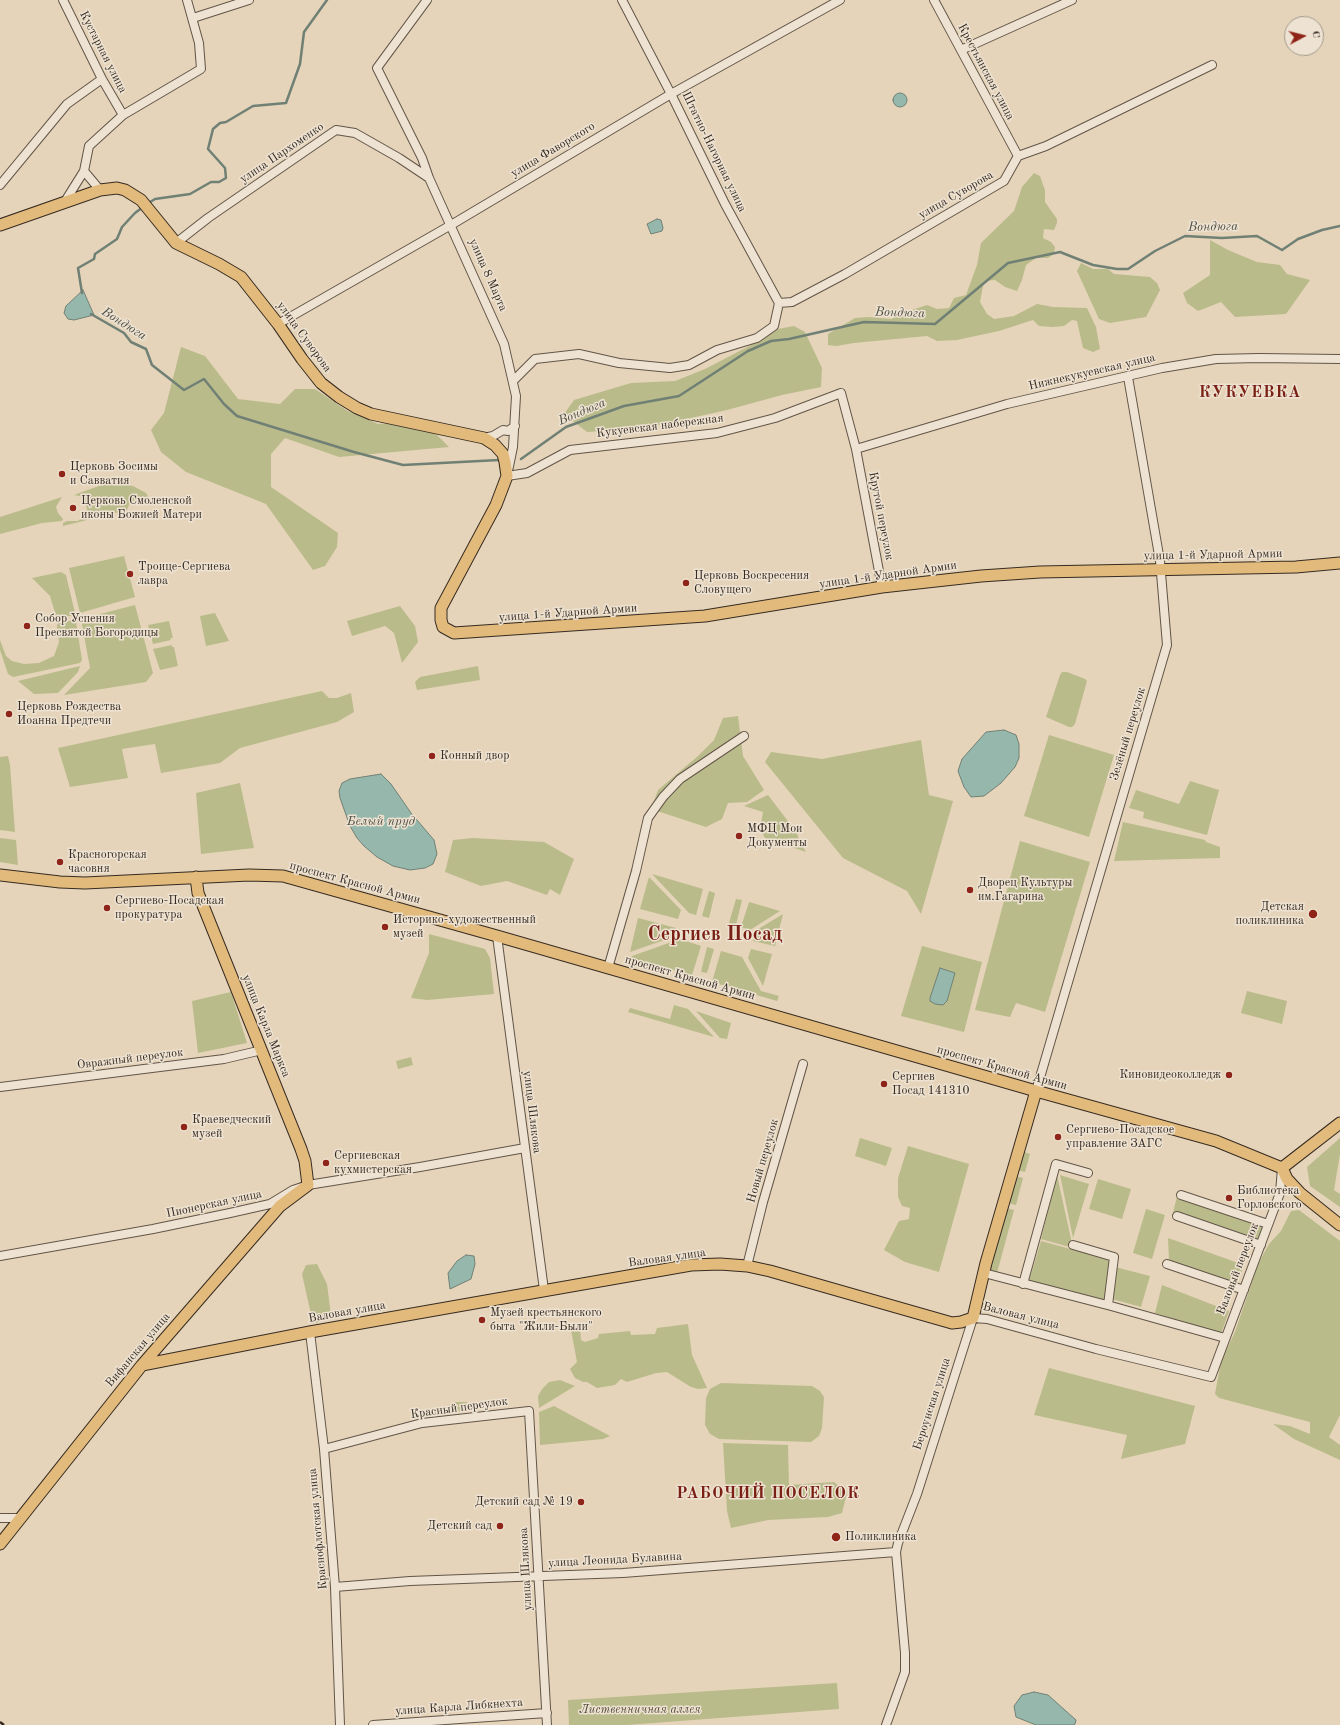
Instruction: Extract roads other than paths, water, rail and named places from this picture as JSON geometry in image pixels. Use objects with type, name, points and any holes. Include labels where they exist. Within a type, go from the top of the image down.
[{"type":"main road","name":"улица Суворова","points":[[0,225],[100,190],[118,188],[125,190],[141,200],[176,244],[219,264],[241,277],[278,324],[321,384],[357,408],[371,414],[484,438],[495,445],[503,454],[506,462],[507,476]]},
{"type":"main road","name":"улица 8 Марта","points":[[443,627],[441,620],[441,608],[496,505],[507,476]]},
{"type":"main road","name":"улица 1-й Ударной Армии","points":[[443,627],[454,633],[465,633],[705,616],[882,587],[989,575],[1040,572],[1296,567],[1340,563]]},
{"type":"main road","name":"проспект Красной Армии","points":[[0,875],[60,882],[85,883],[249,875],[283,876],[497,936],[1036,1092],[1216,1141],[1282,1168]]},
{"type":"main road","name":"улица Карла Маркса","points":[[196,877],[198,894],[306,1161],[308,1185]]},
{"type":"main road","name":"Бероунская улица","points":[[973,1318],[984,1273],[1036,1092]]},
{"type":"main road","points":[[1340,1123],[1282,1168],[1287,1179],[1300,1193],[1340,1225]]},
{"type":"main road","name":"Вифанская улица","points":[[0,1544],[142,1364],[280,1206],[308,1185]]},
{"type":"main road","name":"Валовая улица","points":[[142,1364],[310,1332],[691,1265],[720,1264],[747,1266],[770,1270],[952,1323],[973,1318]]},
{"type":"street","name":"Кустарная улица","points":[[63,0],[102,79],[123,115]]},
{"type":"street","points":[[64,203],[84,171],[88,146],[123,115],[201,69],[199,43],[187,0]]},
{"type":"street","points":[[193,18],[249,0]]},
{"type":"street","name":"улица 8 Марта","points":[[427,0],[377,68],[422,158],[428,178],[451,225],[504,344],[516,396],[513,447],[507,476]]},
{"type":"street","name":"Штатно-Нагорная улица","points":[[622,0],[671,94],[725,204],[779,303]]},
{"type":"street","name":"улица Фаворского","points":[[278,324],[451,225],[671,94],[840,0]]},
{"type":"street","name":"Крестьянская улица","points":[[934,0],[1018,156]]},
{"type":"street","points":[[961,50],[1072,0]]},
{"type":"street","points":[[1018,156],[1046,146],[1212,65]]},
{"type":"street","points":[[0,185],[67,104],[102,79]]},
{"type":"street","name":"улица Пархоменко","points":[[176,244],[208,218],[336,130],[355,133],[399,158],[428,178]]},
{"type":"street","name":"улица Суворова","points":[[779,303],[792,302],[845,274],[1004,181],[1018,156]]},
{"type":"street","points":[[84,171],[100,190]]},
{"type":"street","points":[[513,381],[535,359],[579,354],[619,363],[670,368],[689,365],[717,350],[757,338],[774,326],[779,303]]},
{"type":"street","name":"Нижнекукуевская улица","points":[[856,449],[1007,404],[1162,368],[1216,359],[1340,359]]},
{"type":"street","name":"Зелёный переулок","points":[[1036,1092],[1062,999],[1167,645],[1161,569],[1128,377]]},
{"type":"street","name":"Крутой переулок","points":[[841,393],[856,449],[882,587]]},
{"type":"street","name":"Кукуевская набережная","points":[[507,476],[528,473],[570,450],[717,433],[775,418],[841,393]]},
{"type":"street","points":[[484,438],[493,436],[503,430],[508,431],[515,426]]},
{"type":"street","points":[[608,968],[636,871],[648,818],[662,798],[680,779],[744,736]]},
{"type":"street","name":"улица Шлякова","points":[[497,936],[544,1290]]},
{"type":"street","name":"Овражный переулок","points":[[0,1087],[224,1059],[262,1050]]},
{"type":"street","name":"Новый переулок","points":[[747,1266],[763,1202],[803,1064]]},
{"type":"street","name":"Пионерская улица","points":[[0,1256],[153,1229],[270,1204],[293,1190],[308,1185],[525,1148]]},
{"type":"street","points":[[1023,1284],[1056,1164],[1088,1174]]},
{"type":"street","name":"Валовый переулок","points":[[1211,1377],[1280,1193],[1282,1168]]},
{"type":"street","points":[[1181,1195],[1268,1224]]},
{"type":"street","points":[[1177,1216],[1261,1245]]},
{"type":"street","points":[[1073,1244],[1114,1257],[1108,1305]]},
{"type":"street","points":[[1167,1264],[1244,1290]]},
{"type":"street","points":[[984,1273],[1108,1305],[1225,1338]]},
{"type":"street","name":"Валовая улица","points":[[973,1318],[987,1319],[1096,1349],[1211,1377]]},
{"type":"street","name":"Бероунская улица","points":[[886,1725],[905,1672],[905,1653],[896,1552],[917,1494],[973,1318]]},
{"type":"street","name":"Краснофлотская улица","points":[[310,1332],[324,1449],[335,1587],[340,1725]]},
{"type":"street","name":"улица Шлякова","points":[[529,1411],[547,1725]]},
{"type":"street","name":"Красный переулок","points":[[324,1449],[422,1423],[529,1411]]},
{"type":"street","points":[[0,1518],[19,1518]]},
{"type":"street","name":"улица Леонида Булавина","points":[[335,1587],[410,1581],[623,1573],[896,1552]]},
{"type":"street","name":"улица Карла Либкнехта","points":[[373,1725],[547,1713]]},
{"type":"water","points":[[900,93],[905,95],[907,100],[905,105],[900,107],[895,105],[893,100],[895,95]]},
{"type":"water","points":[[657,219],[661,220],[663,228],[662,231],[651,234],[647,224]]},
{"type":"water","points":[[83,290],[94,315],[74,320],[68,319],[64,313],[66,306]]},
{"type":"water","points":[[1004,730],[1016,735],[1019,744],[1019,758],[1015,767],[1001,783],[984,796],[971,797],[964,787],[958,771],[962,759],[986,732]]},
{"type":"water","name":"Белый пруд","points":[[381,774],[391,784],[411,813],[434,840],[437,854],[433,864],[425,868],[410,870],[393,866],[377,857],[364,846],[350,826],[340,798],[339,791],[342,783],[350,779]]},
{"type":"water","points":[[940,968],[955,973],[947,1001],[943,1005],[935,1004],[930,1001]]},
{"type":"water","points":[[466,1255],[474,1256],[475,1264],[471,1279],[450,1289],[448,1273],[457,1261]]},
{"type":"water","points":[[1034,1692],[1048,1695],[1076,1720],[1075,1724],[1036,1725],[1016,1717],[1014,1706],[1022,1695]]},
{"type":"waterway","points":[[147,204],[155,199],[190,194],[211,182],[219,182],[226,178],[225,168],[208,149],[213,129],[220,123],[226,122],[253,106],[286,103],[300,64],[304,32],[327,0]]},
{"type":"waterway","points":[[82,293],[78,268],[94,259],[95,254],[117,239],[122,227],[143,207]]},
{"type":"waterway","name":"Вондюга","points":[[521,459],[566,427],[624,406],[679,396],[748,351],[771,341],[789,339],[864,322],[935,324],[1008,263],[1060,252],[1093,265],[1117,269],[1128,269],[1155,251],[1185,236],[1222,238],[1257,236],[1282,250],[1298,239],[1322,230],[1340,226]]},
{"type":"waterway","name":"Вондюга","points":[[91,314],[124,333],[131,342],[146,349],[152,365],[184,390],[204,379],[224,404],[237,416],[354,452],[403,465],[499,460]]},
{"type":"railway","points":[[0,1722],[4,1725]]},
{"type":"place","name":"Церковь Зосимы и Савватия","points":[[62,474]]},
{"type":"place","name":"Церковь Смоленской иконы Божией Матери","points":[[73,508]]},
{"type":"place","name":"Троице-Сергиева лавра","points":[[130,574]]},
{"type":"place","name":"Церковь Воскресения Словущего","points":[[686,583]]},
{"type":"place","name":"Собор Успения Пресвятой Богородицы","points":[[27,626]]},
{"type":"place","name":"Церковь Рождества Иоанна Предтечи","points":[[9,714]]},
{"type":"place","name":"Конный двор","points":[[432,756]]},
{"type":"place","name":"МФЦ Мои Документы","points":[[739,836]]},
{"type":"place","name":"Красногорская часовня","points":[[60,862]]},
{"type":"place","name":"Дворец Культуры им.Гагарина","points":[[970,890]]},
{"type":"place","name":"Сергиево-Посадская прокуратура","points":[[107,908]]},
{"type":"place","name":"Детская поликлиника","points":[[1313,914]]},
{"type":"place","name":"Историко-художественный музей","points":[[385,927]]},
{"type":"place","name":"Киновидеоколледж","points":[[1229,1075]]},
{"type":"place","name":"Сергиев Посад 141310","points":[[884,1084]]},
{"type":"place","name":"Краеведческий музей","points":[[184,1127]]},
{"type":"place","name":"Сергиево-Посадское управление ЗАГС","points":[[1058,1137]]},
{"type":"place","name":"Сергиевская кухмистерская","points":[[326,1163]]},
{"type":"place","name":"Библиотека Горловского","points":[[1229,1198]]},
{"type":"place","name":"Музей крестьянского быта \"Жили-Были\"","points":[[482,1320]]},
{"type":"place","name":"Детский сад № 19","points":[[581,1502]]},
{"type":"place","name":"Детский сад","points":[[500,1526]]},
{"type":"place","name":"Поликлиника","points":[[836,1537]]},
{"type":"district","name":"КУКУЕВКА","points":[[1250,393]]},
{"type":"district","name":"Сергиев Посад","points":[[715,935]]},
{"type":"district","name":"РАБОЧИЙ ПОСЕЛОК","points":[[768,1494]]},
{"type":"park label","name":"Лиственничная аллея","points":[[640,1710]]}]
